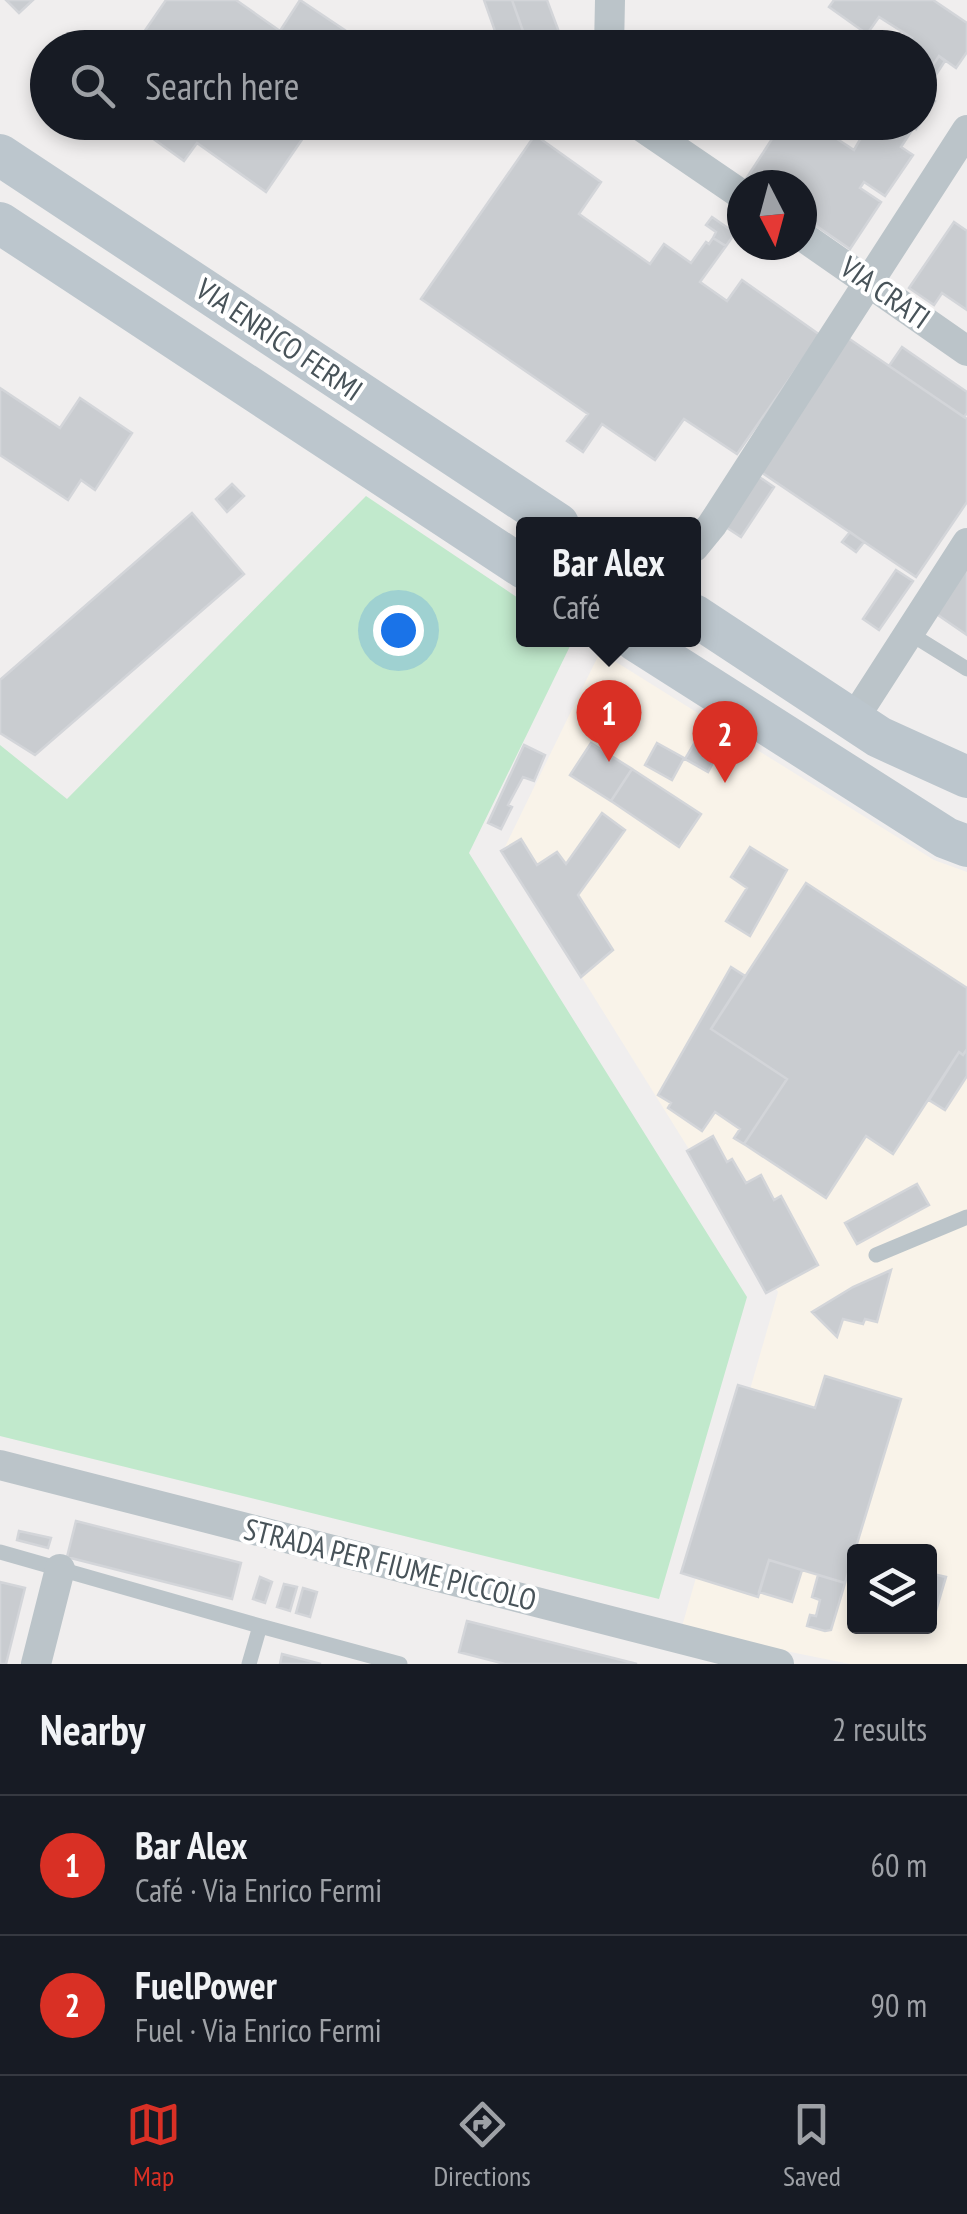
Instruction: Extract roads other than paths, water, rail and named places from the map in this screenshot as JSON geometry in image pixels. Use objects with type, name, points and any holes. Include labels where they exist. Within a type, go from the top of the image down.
[{"type":"street","points":[[610,0],[610,30]]},
{"type":"street","points":[[661,140],[727,185]]},
{"type":"street","points":[[701,539],[962,150]]},
{"type":"street","name":"VIA ENRICO FERMI","points":[[0,155],[547,517]]},
{"type":"street","name":"VIA ENRICO FERMI","points":[[0,223],[516,563]]},
{"type":"street","name":"VIA CRATI","points":[[817,246],[967,350]]},
{"type":"street","points":[[853,720],[967,543]]},
{"type":"street","points":[[701,620],[879,737],[967,777]]},
{"type":"street","points":[[646,647],[946,838],[967,846]]},
{"type":"street","name":"STRADA PER FIUME PICCOLO","points":[[0,1466],[779,1664]]},
{"type":"street","points":[[36,1664],[60,1569]]},
{"type":"lane","points":[[909,633],[967,669]]},
{"type":"lane","points":[[876,1256],[967,1217]]},
{"type":"lane","points":[[0,1552],[400,1664]]},
{"type":"lane","points":[[249,1664],[260,1626]]},
{"type":"place","name":"Bar Alex","points":[[609,762]]},
{"type":"place","name":"FuelPower","points":[[725,783]]}]
